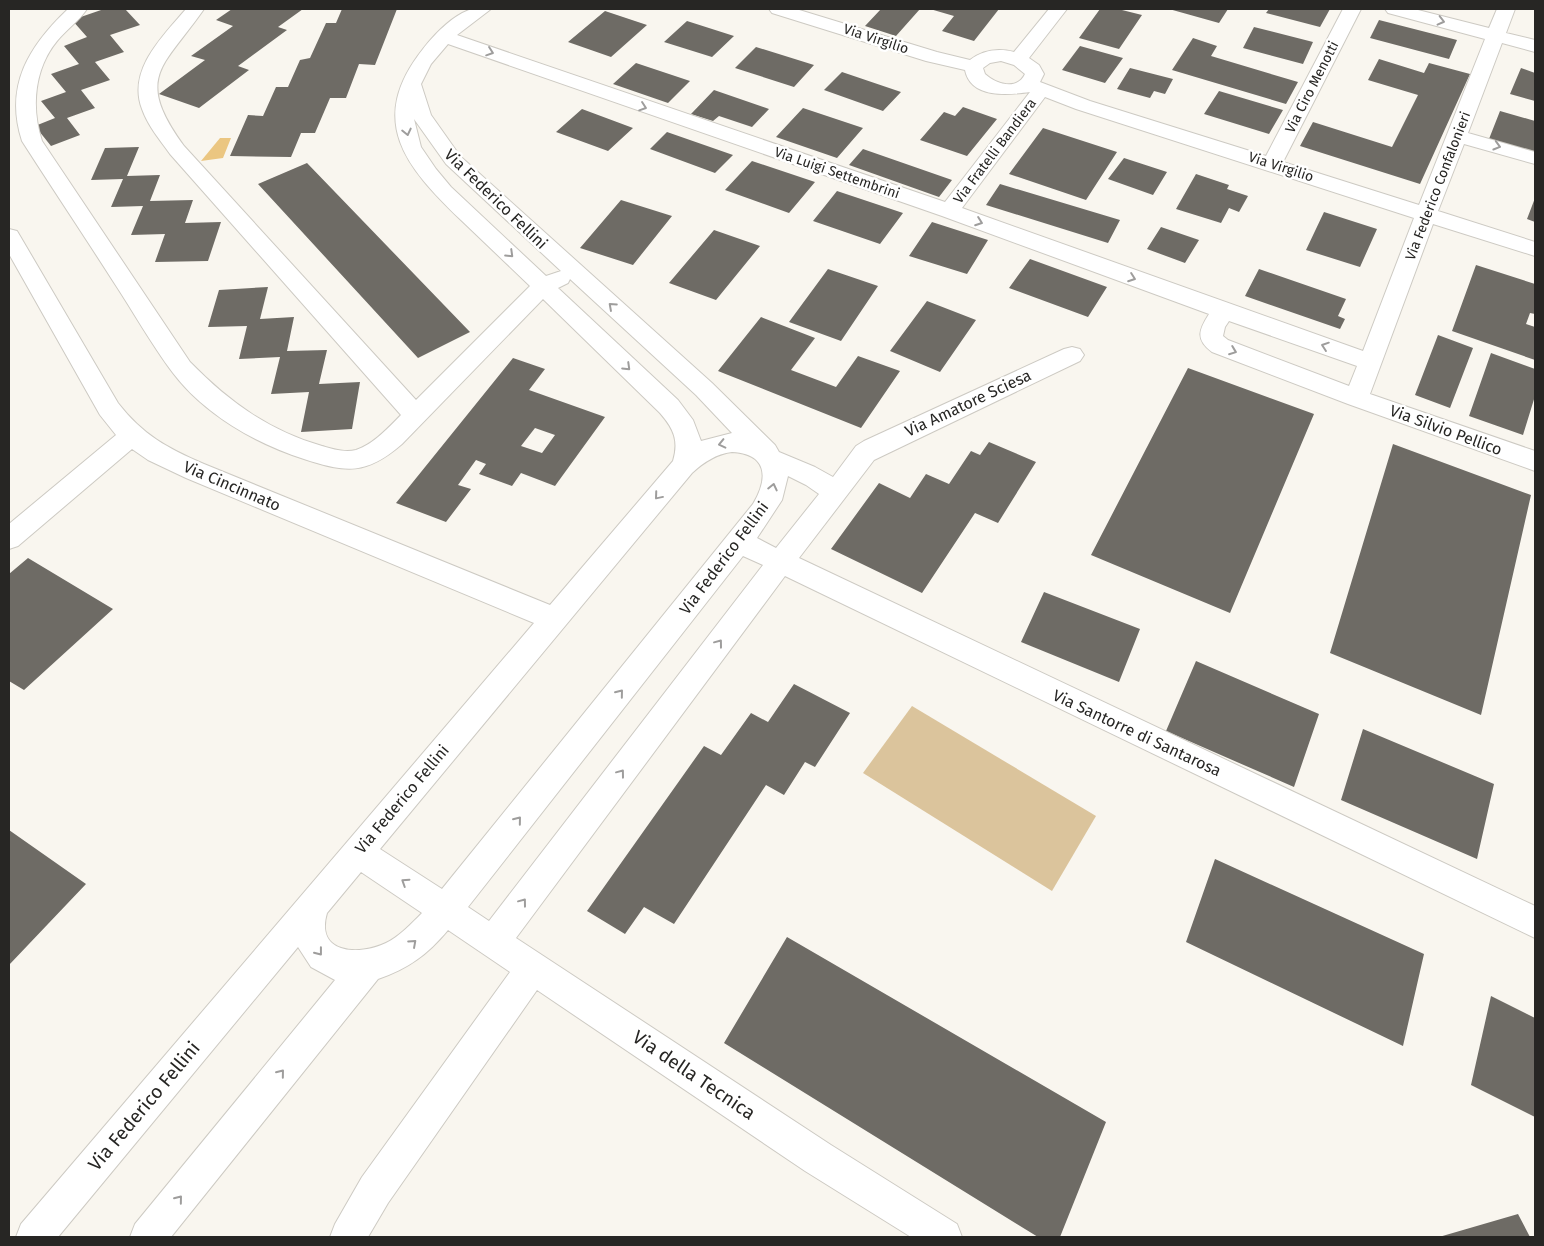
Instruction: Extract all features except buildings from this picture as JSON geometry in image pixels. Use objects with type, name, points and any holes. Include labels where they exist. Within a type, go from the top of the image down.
[{"type":"street","points":[[78,9],[44,46],[31,73],[25,111],[28,132],[38,152],[182,368],[214,400],[258,432],[289,446],[340,460],[358,459],[375,452],[416,415],[543,286],[573,272]]},
{"type":"street","points":[[195,9],[160,53],[148,75],[149,100],[160,127],[184,157],[416,415]]},
{"type":"street","points":[[454,9],[477,11]]},
{"type":"street","name":"Via Virgilio","points":[[778,9],[933,57],[974,66]]},
{"type":"street","points":[[1019,58],[1058,9]]},
{"type":"street","name":"Via Ciro Menotti","points":[[1272,164],[1352,9]]},
{"type":"street","points":[[1394,9],[1535,46]]},
{"type":"street","name":"Via Federico Confalonieri","points":[[1356,398],[1506,9]]},
{"type":"street","points":[[411,84],[424,60],[444,37],[477,11]]},
{"type":"street","name":"Via Luigi Settembrini","points":[[444,37],[949,212],[1371,362]]},
{"type":"street","points":[[1001,55],[1019,58],[1032,68],[1034,74],[1033,88],[1010,89],[990,86],[977,78],[974,72],[974,66],[978,62],[992,56],[1001,55]]},
{"type":"street","name":"Via Federico Fellini","points":[[313,907],[308,918],[308,931],[318,953],[333,964],[344,966],[369,964],[404,950],[415,942],[446,909],[739,542],[772,495],[776,476],[769,456],[704,389],[573,272],[446,153],[421,115],[411,84]]},
{"type":"street","name":"Via Federico Fellini","points":[[34,1237],[683,466],[689,441],[681,422],[630,369],[444,192],[420,164],[408,139],[405,125],[406,104],[411,84]]},
{"type":"street","name":"Via Virgilio","points":[[1033,88],[1535,249]]},
{"type":"street","name":"Via Fratelli Bandiera","points":[[949,212],[1033,88]]},
{"type":"street","points":[[1458,136],[1535,158]]},
{"type":"street","name":"Via Cincinnato","points":[[9,236],[110,409],[131,436],[148,450],[554,619]]},
{"type":"street","name":"Via Silvio Pellico","points":[[1228,312],[1221,316],[1212,330],[1212,340],[1220,346],[1356,398],[1535,461]]},
{"type":"street","name":"Via Amatore Sciesa","points":[[833,494],[865,453],[873,448],[1072,355]]},
{"type":"street","points":[[9,539],[131,436]]},
{"type":"street","points":[[494,941],[833,494],[830,488],[819,480],[769,456],[750,443],[724,443],[708,449],[683,466]]},
{"type":"street","name":"Via Santorre di Santarosa","points":[[739,542],[1535,922]]},
{"type":"street","name":"Via della Tecnica","points":[[358,852],[818,1158],[944,1237]]},
{"type":"street","name":"Via Federico Fellini","points":[[148,1237],[369,964]]},
{"type":"street","points":[[348,1237],[375,1190],[533,967]]},
{"type":"shaded area","points":[[220,138],[231,138],[223,158],[201,161]]},
{"type":"shaded area","points":[[912,706],[1096,816],[1052,891],[863,773]]}]
